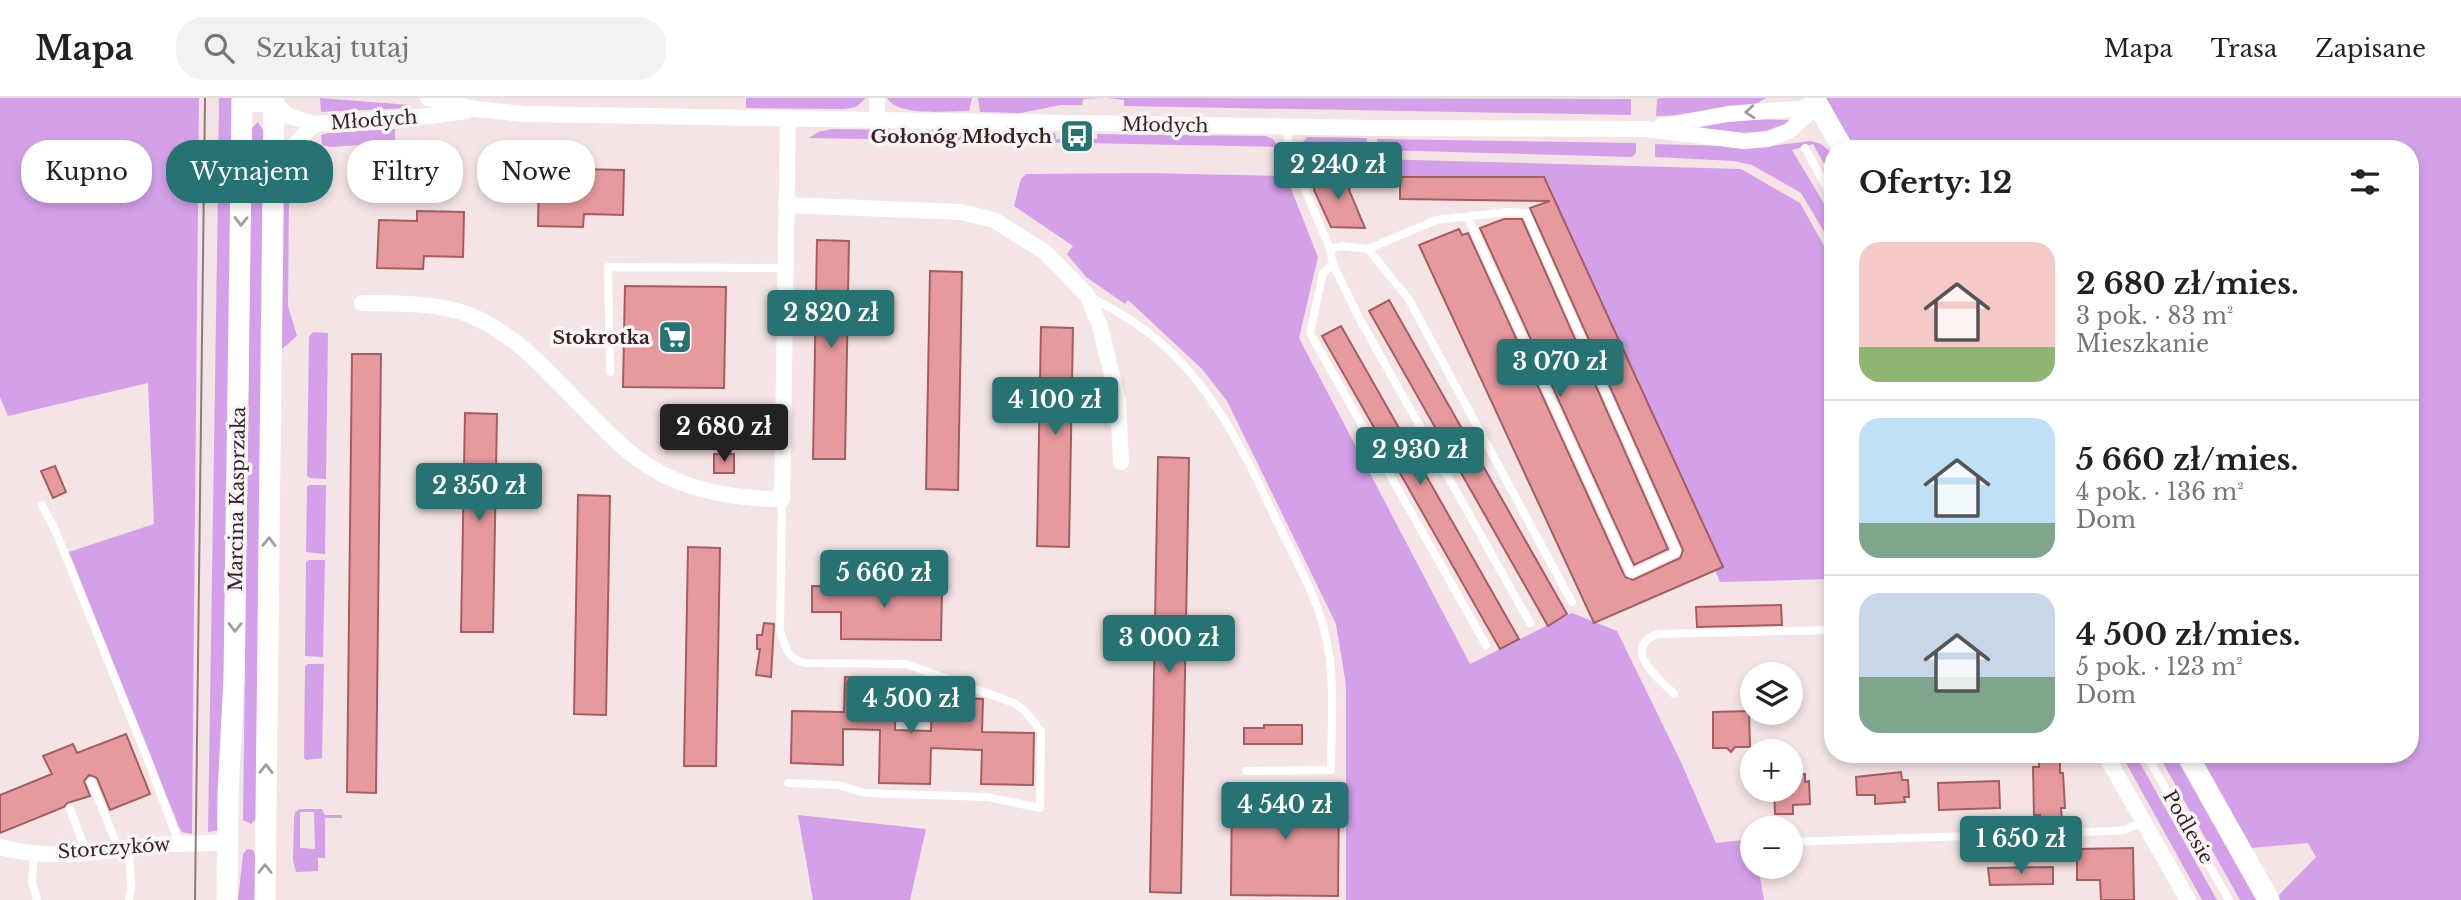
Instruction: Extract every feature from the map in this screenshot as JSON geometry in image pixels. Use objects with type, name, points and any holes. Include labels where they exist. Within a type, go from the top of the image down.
[{"type":"street","name":"Młodych","points":[[428,98],[475,109],[517,114],[1645,130],[1744,141],[1768,139],[1796,126],[1816,102]]},
{"type":"street","points":[[877,98],[877,120]]},
{"type":"street","name":"Młodych","points":[[277,100],[289,117],[314,124],[431,116],[475,109]]},
{"type":"street","points":[[242,101],[277,100]]},
{"type":"street","name":"Marcina Kasprzaka","points":[[275,140],[277,100]]},
{"type":"street","name":"Marcina Kasprzaka","points":[[227,900],[234,688],[242,101]]},
{"type":"street","name":"Młodych","points":[[1645,130],[1728,114],[1807,108],[1816,102]]},
{"type":"street","points":[[1816,102],[1838,140]]},
{"type":"street","points":[[362,303],[434,306],[467,314],[519,344],[621,444],[671,479],[736,496],[782,499],[788,118]]},
{"type":"street","name":"Młodych","points":[[299,140],[314,124]]},
{"type":"street","name":"Marcina Kasprzaka","points":[[265,900],[274,203]]},
{"type":"street","points":[[786,205],[961,212],[993,220],[1045,252],[1087,295],[1100,326],[1118,401],[1121,462]]},
{"type":"street","points":[[2110,763],[2188,900]]},
{"type":"street","name":"Podlesie","points":[[2192,763],[2269,900]]},
{"type":"street","points":[[228,842],[265,837]]},
{"type":"street","name":"Storczyków","points":[[0,847],[34,852],[88,854],[179,843],[228,842]]},
{"type":"lane","points":[[1287,127],[1290,152],[1330,248],[1333,264],[1365,328],[1530,623]]},
{"type":"lane","points":[[1805,148],[1824,182]]},
{"type":"lane","points":[[1330,248],[1341,246],[1368,249],[1436,219],[1468,218],[1507,212],[1526,213],[1677,552],[1631,574],[1468,218]]},
{"type":"lane","points":[[1368,249],[1408,298],[1572,602]]},
{"type":"lane","points":[[1333,264],[1323,274],[1310,333],[1486,645]]},
{"type":"lane","points":[[610,372],[608,267],[786,268]]},
{"type":"lane","points":[[1087,295],[1137,324],[1180,361],[1215,402],[1243,451],[1313,596],[1328,647],[1331,770],[1246,771]]},
{"type":"lane","points":[[782,499],[780,630],[786,651],[794,660],[804,663],[906,664],[1014,703],[1024,710],[1041,730],[1040,808],[988,797],[864,793],[838,785],[788,783]]},
{"type":"lane","points":[[42,505],[56,532],[179,843]]},
{"type":"lane","points":[[1674,694],[1647,667],[1642,657],[1643,642],[1657,634],[1824,630]]},
{"type":"lane","name":"Podlesie","points":[[2151,763],[2229,900]]},
{"type":"lane","points":[[91,781],[124,850],[131,888],[129,900]]},
{"type":"lane","points":[[70,809],[88,854]]},
{"type":"lane","points":[[1803,842],[2113,831],[2124,830],[2143,821]]},
{"type":"lane","points":[[34,852],[33,882],[37,900]]},
{"type":"shaded area","points":[[0,98],[199,98],[199,140],[166,140],[166,203],[198,203],[192,834],[182,832],[179,827],[69,552],[154,524],[148,383],[8,416],[0,397]]},
{"type":"shaded area","points":[[219,98],[232,98],[231,140],[218,140]]},
{"type":"shaded area","points":[[320,98],[410,105],[410,108],[321,112]]},
{"type":"shaded area","points":[[746,98],[866,98],[856,107],[844,109],[746,108]]},
{"type":"shaded area","points":[[887,98],[972,98],[969,111],[937,112],[902,108]]},
{"type":"shaded area","points":[[978,98],[1101,98],[1083,99],[1082,105],[1061,105],[1021,113],[980,112]]},
{"type":"shaded area","points":[[1107,98],[1631,99],[1631,115],[1124,106],[1124,100]]},
{"type":"shaded area","points":[[1766,98],[1757,103],[1691,115],[1656,116],[1657,99]]},
{"type":"shaded area","points":[[1826,98],[2461,98],[2461,900],[2280,900],[2278,896],[2316,857],[2308,843],[2251,848],[2203,763],[2419,763],[2419,140],[1850,140]]},
{"type":"shaded area","points":[[1790,120],[1770,132],[1758,134],[1694,127],[1718,121]]},
{"type":"shaded area","points":[[258,122],[264,132],[264,140],[252,140],[252,128]]},
{"type":"shaded area","points":[[395,129],[395,140],[347,140],[347,146],[333,147],[333,140],[322,140],[321,135]]},
{"type":"shaded area","points":[[832,129],[969,131],[969,141],[809,138],[818,132]]},
{"type":"shaded area","points":[[980,131],[1055,133],[1056,139],[1073,139],[1073,143],[980,141]]},
{"type":"shaded area","points":[[1097,134],[1266,136],[1273,139],[1279,147],[1079,143],[1079,139],[1097,139]]},
{"type":"shaded area","points":[[1307,137],[1367,138],[1366,150],[1298,148]]},
{"type":"shaded area","points":[[1377,139],[1636,143],[1636,153],[1632,157],[1377,150]]},
{"type":"shaded area","points":[[1811,141],[1824,146],[1824,164],[1813,144],[1792,150],[1824,204],[1824,232],[1801,193],[1752,165],[1734,161],[1655,157],[1655,144],[1761,147]]},
{"type":"shaded area","points":[[1299,157],[1366,159],[1366,177],[1307,176]]},
{"type":"shaded area","points":[[1377,159],[1741,169],[1800,203],[1824,246],[1824,579],[1720,582],[1544,177],[1377,177]]},
{"type":"shaded area","points":[[1026,174],[1286,176],[1318,257],[1299,338],[1470,664],[1572,613],[1617,631],[1681,762],[1716,843],[1740,840],[1740,879],[1760,879],[1764,900],[1346,900],[1346,685],[1336,624],[1227,401],[1202,369],[1128,300],[1125,304],[1086,277],[1067,254],[1073,246],[1014,206],[1021,179]]},
{"type":"shaded area","points":[[218,203],[231,203],[223,825],[219,830],[208,832]]},
{"type":"shaded area","points":[[251,203],[264,203],[256,819],[251,824],[243,820]]},
{"type":"shaded area","points":[[284,203],[289,203],[288,306],[297,336],[282,349]]},
{"type":"shaded area","points":[[313,332],[328,333],[326,479],[307,476],[309,337]]},
{"type":"shaded area","points":[[326,485],[325,554],[306,552],[307,486]]},
{"type":"shaded area","points":[[325,560],[323,657],[305,656],[306,562]]},
{"type":"shaded area","points":[[324,664],[322,758],[306,760],[305,666]]},
{"type":"shaded area","points":[[2126,763],[2140,763],[2217,900],[2202,900]]},
{"type":"shaded area","points":[[2163,763],[2179,763],[2256,900],[2240,900]]},
{"type":"shaded area","points":[[300,809],[322,809],[325,815],[342,815],[342,818],[325,818],[325,858],[318,858],[318,871],[296,872],[293,861],[295,812]],"holes":[[[300,812],[314,812],[315,849],[300,848]]]},
{"type":"shaded area","points":[[798,815],[926,829],[910,900],[813,900]]},
{"type":"shaded area","points":[[247,849],[253,850],[255,855],[255,900],[238,900],[243,854]]},
{"type":"building","points":[[595,169],[624,170],[623,215],[584,214],[583,227],[538,226],[538,203],[595,203]]},
{"type":"building","points":[[1316,177],[1352,177],[1349,190],[1365,228],[1331,227],[1314,190]]},
{"type":"building","points":[[1400,177],[1544,177],[1723,567],[1594,623],[1419,245],[1459,229],[1462,235],[1468,233],[1625,577],[1633,580],[1680,558],[1683,550],[1530,208],[1550,201],[1400,199]]},
{"type":"building","points":[[417,211],[464,212],[463,257],[424,256],[423,269],[377,268],[379,220],[417,221]]},
{"type":"building","points":[[1504,219],[1522,219],[1668,549],[1634,565],[1480,228]]},
{"type":"building","points":[[817,240],[849,241],[845,459],[813,459]]},
{"type":"building","points":[[930,271],[962,272],[958,490],[926,489]]},
{"type":"building","name":"Stokrotka","points":[[625,286],[726,287],[724,388],[623,387]]},
{"type":"building","points":[[1389,300],[1567,614],[1548,626],[1369,311]]},
{"type":"building","points":[[1341,326],[1519,639],[1500,649],[1322,336]]},
{"type":"building","points":[[1041,327],[1073,328],[1069,547],[1037,546]]},
{"type":"building","points":[[352,354],[381,354],[376,793],[347,792]]},
{"type":"building","points":[[465,413],[497,414],[493,632],[461,632]]},
{"type":"building","points":[[736,427],[756,428],[756,444],[735,444]]},
{"type":"building","points":[[714,454],[734,454],[734,473],[714,473]]},
{"type":"building","points":[[1158,457],[1189,458],[1181,893],[1150,892]]},
{"type":"building","points":[[55,466],[66,492],[53,498],[41,471]]},
{"type":"building","points":[[578,495],[610,496],[606,715],[574,714]]},
{"type":"building","points":[[688,547],[720,548],[716,766],[684,766]]},
{"type":"building","points":[[894,574],[914,574],[914,588],[942,589],[941,640],[841,639],[841,612],[812,612],[812,586],[894,587]]},
{"type":"building","points":[[1781,605],[1782,625],[1697,627],[1696,607]]},
{"type":"building","points":[[764,623],[774,624],[771,677],[756,675],[760,649],[757,649],[757,635],[762,635]]},
{"type":"building","points":[[845,677],[896,678],[895,730],[931,731],[932,696],[983,699],[982,732],[1034,733],[1033,785],[981,784],[982,750],[931,748],[930,784],[879,783],[880,730],[843,729],[843,765],[791,763],[792,711],[844,712]]},
{"type":"building","points":[[1740,711],[1740,725],[1749,725],[1750,739],[1740,739],[1740,747],[1735,747],[1731,752],[1727,748],[1713,748],[1713,712]]},
{"type":"building","points":[[1264,725],[1302,725],[1302,744],[1244,744],[1244,728],[1264,728]]},
{"type":"building","points":[[126,734],[150,794],[110,810],[97,778],[89,775],[84,781],[90,796],[67,803],[64,807],[0,833],[0,795],[52,774],[43,756],[73,744],[77,753]]},
{"type":"building","points":[[2039,763],[2060,763],[2065,808],[2061,808],[2062,821],[2040,821],[2040,815],[2034,815],[2033,767],[2039,767]]},
{"type":"building","points":[[1901,772],[1902,780],[1908,780],[1909,797],[1904,797],[1905,802],[1875,804],[1875,795],[1857,795],[1856,777]]},
{"type":"building","points":[[1805,774],[1805,782],[1809,781],[1810,804],[1793,805],[1793,814],[1775,814],[1775,802],[1803,802]]},
{"type":"building","points":[[1999,781],[2000,808],[1939,810],[1938,783]]},
{"type":"building","points":[[1232,787],[1339,789],[1338,896],[1231,895]]},
{"type":"building","points":[[2133,848],[2134,900],[2101,900],[2100,880],[2077,880],[2077,849]]},
{"type":"building","points":[[2053,867],[2053,884],[1990,885],[1988,868]]},
{"type":"tram line","points":[[195,900],[205,98]]},
{"type":"place","name":"Gołonóg Młodych","points":[[1077,136]]},
{"type":"place","name":"Stokrotka","points":[[675,337]]}]
